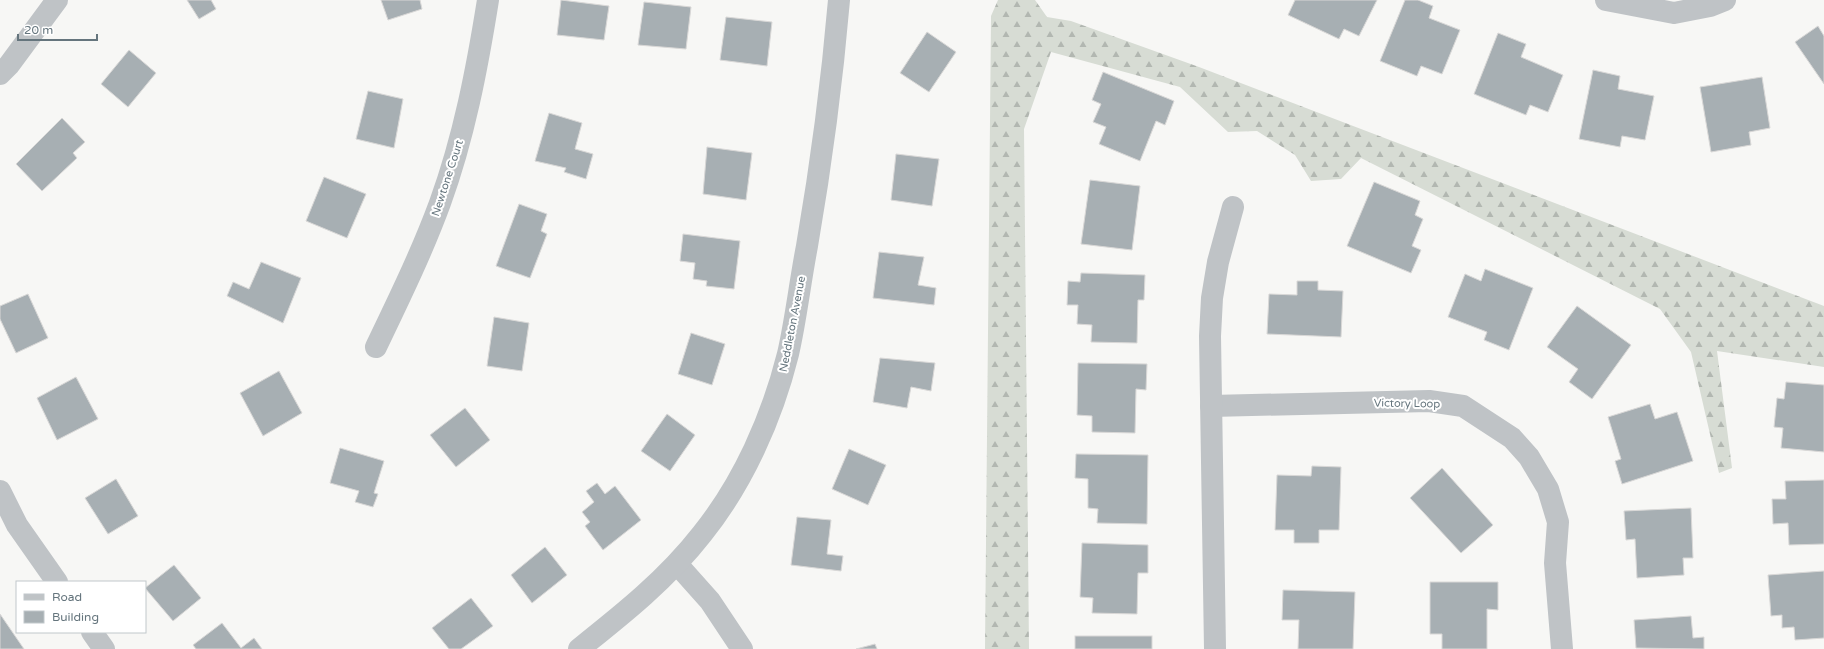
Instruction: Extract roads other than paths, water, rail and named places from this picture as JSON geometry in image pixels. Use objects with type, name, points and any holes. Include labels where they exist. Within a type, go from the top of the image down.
[{"type":"street","points":[[0,74],[9,65],[57,0]]},
{"type":"street","name":"Newtone Court","points":[[376,347],[411,276],[440,202],[459,142],[478,66],[488,0]]},
{"type":"street","name":"Neddleton Avenue","points":[[579,649],[637,602],[677,564],[703,533],[738,481],[757,443],[776,394],[788,354],[815,199],[840,0]]},
{"type":"street","points":[[1606,0],[1674,14],[1710,6],[1725,0]]},
{"type":"street","points":[[1215,649],[1211,406],[1212,298],[1218,262],[1233,207]]},
{"type":"street","name":"Victory Loop","points":[[1211,406],[1430,402],[1463,406],[1512,438],[1529,456],[1548,489],[1558,522],[1555,563],[1562,649]]},
{"type":"street","points":[[0,491],[17,525],[56,581]]},
{"type":"street","points":[[677,564],[710,601],[742,649]]},
{"type":"street","points":[[93,633],[104,649]]}]
